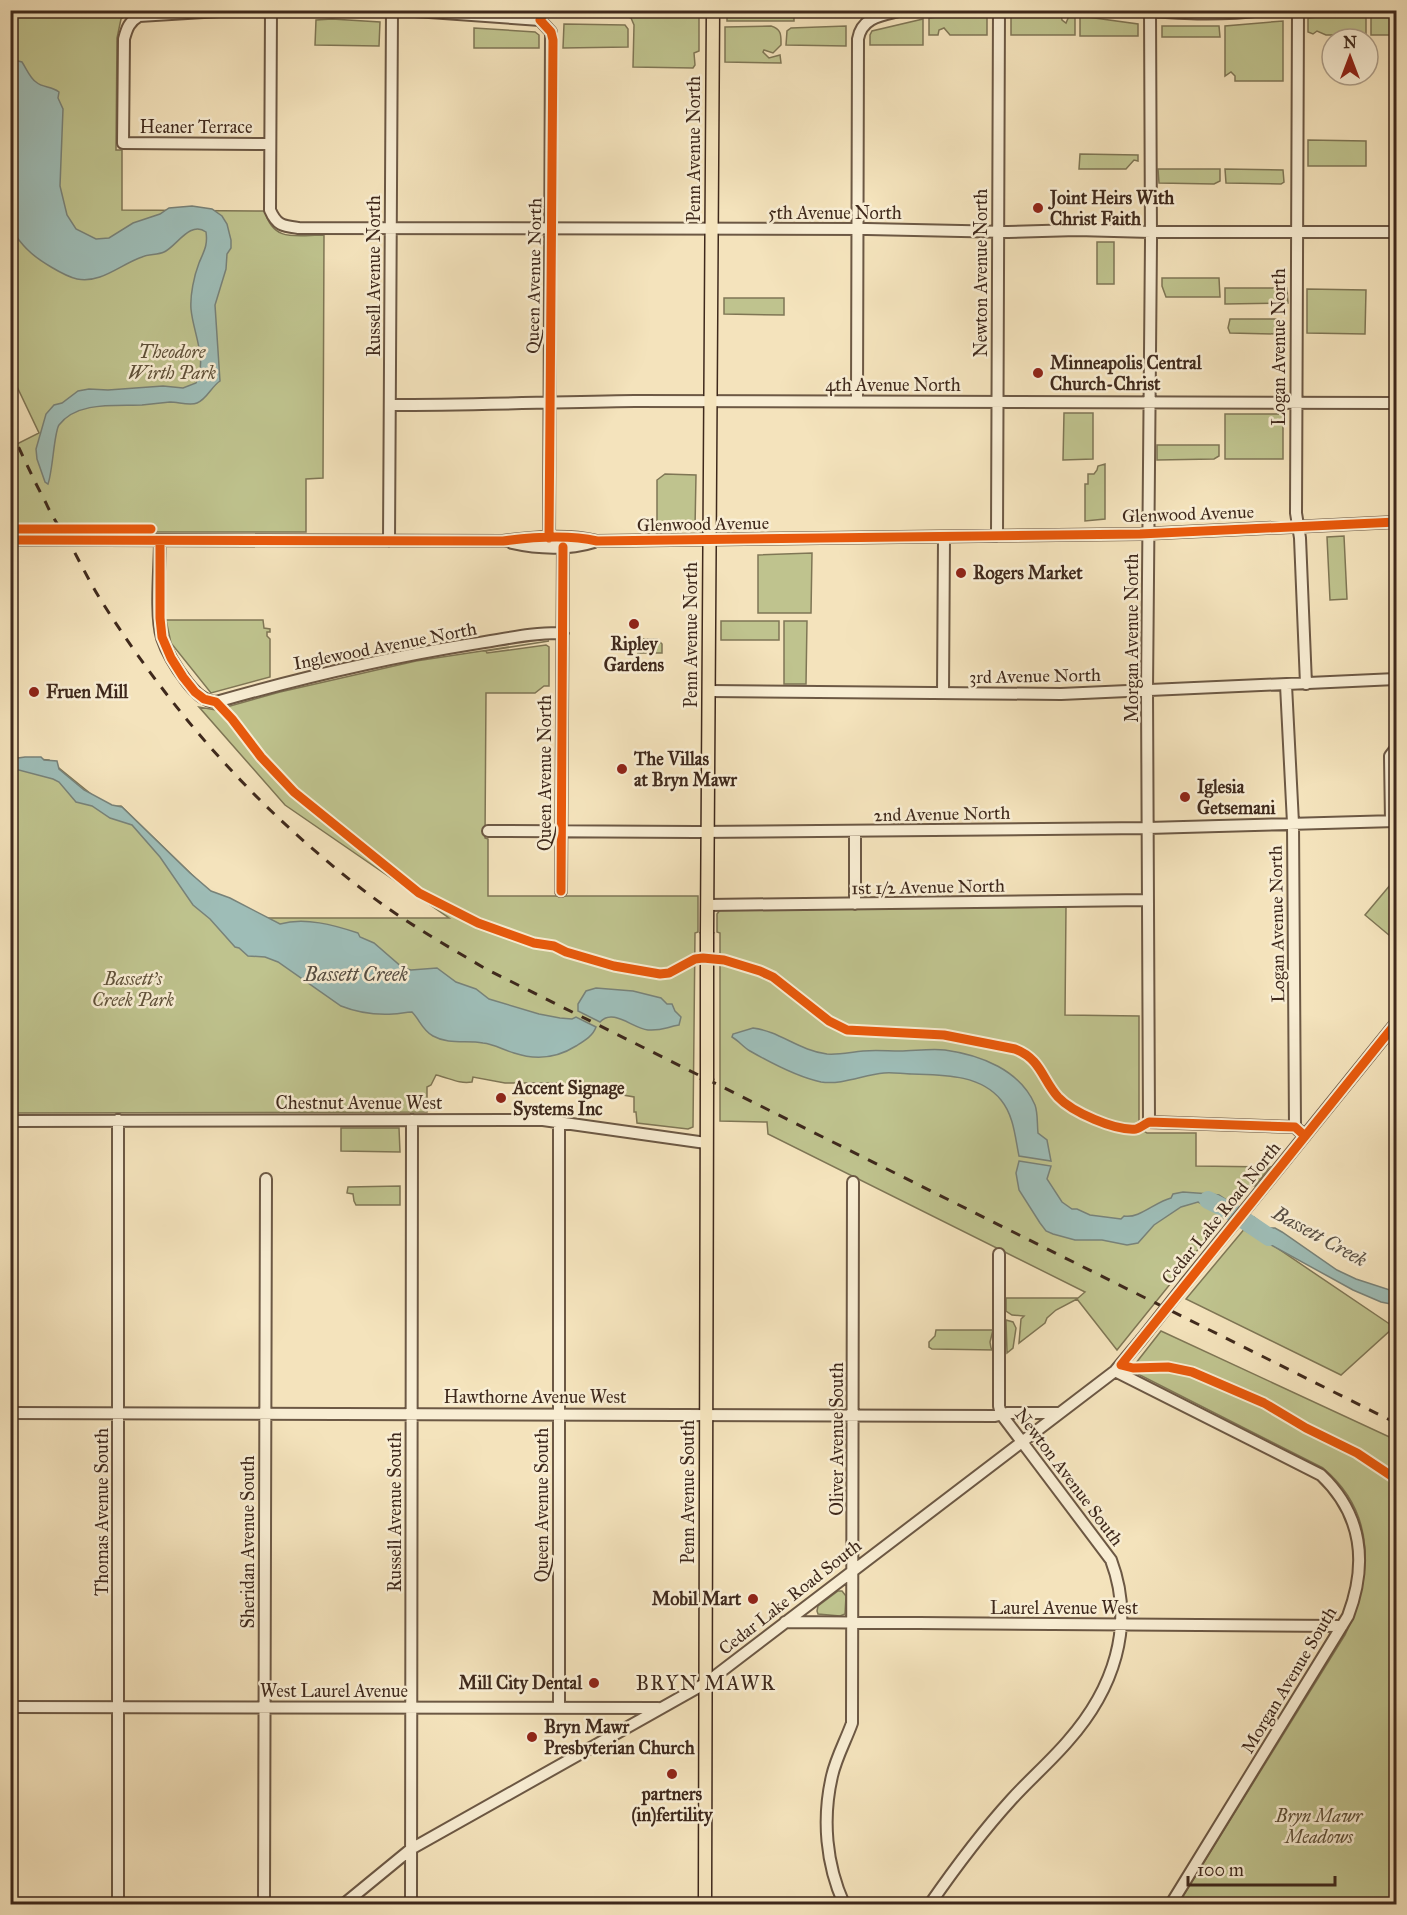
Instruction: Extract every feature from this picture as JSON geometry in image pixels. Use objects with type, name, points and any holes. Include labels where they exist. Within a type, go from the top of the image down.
[{"type":"main road","name":"Penn Avenue North","points":[[707,1080],[713,10]]},
{"type":"main road","name":"Penn Avenue South","points":[[705,1905],[707,1080]]},
{"type":"street","name":"Heaner Terrace","points":[[236,10],[139,16],[132,21],[124,39],[123,143],[270,144]]},
{"type":"street","points":[[270,144],[271,10]]},
{"type":"street","name":"Russell Avenue North","points":[[390,541],[393,10]]},
{"type":"street","name":"Queen Avenue North","points":[[401,10],[540,20],[548,27],[553,40],[549,538]]},
{"type":"street","points":[[857,402],[858,39],[861,26],[869,20],[903,10]]},
{"type":"street","name":"Newton Avenue North","points":[[996,536],[999,10]]},
{"type":"street","points":[[1130,10],[1210,14],[1263,10]]},
{"type":"street","name":"Logan Avenue North","points":[[1298,10],[1296,513],[1301,560],[1306,684]]},
{"type":"street","name":"Morgan Avenue North","points":[[1150,11],[1151,232],[1147,690],[1149,1122],[1295,1126]]},
{"type":"street","name":"5th Avenue North","points":[[270,144],[270,210],[274,220],[284,226],[299,228],[1396,232]]},
{"type":"street","name":"4th Avenue North","points":[[390,405],[710,401],[1396,403]]},
{"type":"street","name":"Glenwood Avenue","points":[[503,541],[537,547],[563,547],[597,542],[1149,533],[1396,522]]},
{"type":"street","name":"Glenwood Avenue","points":[[10,540],[503,541],[581,538],[597,542]]},
{"type":"street","points":[[943,693],[944,538]]},
{"type":"street","name":"Inglewood Avenue North","points":[[160,540],[162,637],[171,658],[195,692],[210,702],[402,656],[498,640],[563,633]]},
{"type":"street","name":"Queen Avenue North","points":[[561,891],[563,547]]},
{"type":"street","name":"3rd Avenue North","points":[[709,691],[1061,694],[1396,679]]},
{"type":"street","name":"Logan Avenue North","points":[[1286,685],[1293,823],[1295,1126]]},
{"type":"street","points":[[1394,821],[1390,756],[1396,748]]},
{"type":"street","name":"2nd Avenue North","points":[[488,831],[708,832],[1148,828],[1394,821]]},
{"type":"street","points":[[855,831],[855,904]]},
{"type":"street","name":"1st 1/2 Avenue North","points":[[708,905],[1148,900]]},
{"type":"street","name":"Cedar Lake Road North","points":[[1141,1340],[1396,1023]]},
{"type":"street","name":"Russell Avenue South","points":[[411,1905],[412,1119]]},
{"type":"street","name":"Chestnut Avenue West","points":[[10,1121],[543,1119],[706,1143]]},
{"type":"street","name":"Thomas Avenue South","points":[[118,1120],[118,1905]]},
{"type":"street","name":"Queen Avenue South","points":[[559,1121],[559,1708]]},
{"type":"street","points":[[1295,1126],[1305,1136]]},
{"type":"street","name":"Sheridan Avenue South","points":[[264,1905],[266,1179]]},
{"type":"street","name":"Oliver Avenue South","points":[[844,1905],[829,1858],[826,1824],[832,1774],[852,1723],[853,1182]]},
{"type":"street","name":"Newton Avenue South","points":[[930,1905],[987,1826],[1082,1725],[1112,1668],[1120,1645],[1122,1625],[1118,1580],[1111,1560],[1001,1414],[999,1406],[999,1254]]},
{"type":"street","name":"Cedar Lake Road South","points":[[344,1905],[411,1849],[706,1683],[1115,1371],[1141,1340]]},
{"type":"street","name":"Morgan Avenue South","points":[[1115,1371],[1321,1475],[1345,1503],[1353,1520],[1359,1546],[1358,1581],[1353,1603],[1342,1626],[1171,1905]]},
{"type":"street","name":"Hawthorne Avenue West","points":[[10,1413],[853,1416],[1059,1413]]},
{"type":"street","name":"Laurel Avenue West","points":[[785,1622],[1342,1626]]},
{"type":"street","name":"West Laurel Avenue","points":[[10,1707],[658,1708]]},
{"type":"green space","name":"Theodore Wirth Park","points":[[11,11],[133,11],[121,19],[117,38],[116,150],[122,150],[122,210],[265,211],[269,221],[280,233],[296,236],[324,235],[323,478],[306,479],[306,532],[102,532],[100,528],[11,528],[11,447],[39,433],[11,374]]},
{"type":"green space","points":[[564,11],[699,11],[699,51],[694,53],[695,65],[693,68],[633,67],[634,25],[631,18],[626,16],[564,16]]},
{"type":"green space","points":[[727,11],[794,11],[794,21],[727,21]]},
{"type":"green space","points":[[987,11],[987,35],[950,35],[944,28],[939,30],[938,35],[929,35],[929,18]]},
{"type":"green space","points":[[1011,11],[1061,14],[1062,20],[1066,23],[1069,16],[1075,16],[1075,35],[1011,35]]},
{"type":"green space","points":[[1396,11],[1396,35],[1380,35],[1380,27],[1371,27],[1371,12]]},
{"type":"green space","points":[[1366,12],[1366,27],[1320,27],[1320,32],[1317,31],[1313,34],[1308,32],[1308,18]]},
{"type":"green space","points":[[1080,16],[1138,24],[1138,36],[1080,36]]},
{"type":"green space","points":[[923,19],[923,45],[870,45],[872,31]]},
{"type":"green space","points":[[316,20],[380,22],[379,46],[315,45]]},
{"type":"green space","points":[[1283,21],[1283,81],[1235,81],[1235,76],[1231,72],[1225,76],[1225,26]]},
{"type":"green space","points":[[564,24],[625,25],[628,29],[628,47],[563,48]]},
{"type":"green space","points":[[771,26],[779,31],[781,45],[773,53],[764,50],[763,52],[769,58],[780,55],[781,63],[725,62],[725,27]]},
{"type":"green space","points":[[846,26],[846,46],[786,45],[787,31],[791,28]]},
{"type":"green space","points":[[1162,26],[1219,26],[1220,37],[1162,37]]},
{"type":"green space","points":[[474,28],[535,32],[539,35],[539,48],[474,48]]},
{"type":"green space","points":[[1308,140],[1366,141],[1366,166],[1308,166]]},
{"type":"green space","points":[[1080,154],[1138,155],[1138,161],[1134,160],[1126,169],[1079,169]]},
{"type":"green space","points":[[1158,169],[1220,169],[1220,181],[1214,184],[1159,183]]},
{"type":"green space","points":[[1225,169],[1283,170],[1284,182],[1281,184],[1226,183]]},
{"type":"green space","points":[[1097,242],[1114,242],[1114,284],[1097,284]]},
{"type":"green space","points":[[1162,278],[1219,278],[1220,297],[1166,297]]},
{"type":"green space","points":[[1225,288],[1287,288],[1288,303],[1225,304]]},
{"type":"green space","points":[[1307,289],[1366,290],[1365,334],[1307,333]]},
{"type":"green space","points":[[724,298],[784,298],[784,315],[724,314]]},
{"type":"green space","points":[[1230,319],[1283,319],[1283,329],[1276,334],[1230,333],[1228,328]]},
{"type":"green space","points":[[1064,413],[1093,413],[1093,459],[1063,460]]},
{"type":"green space","points":[[1225,414],[1283,414],[1283,459],[1225,459]]},
{"type":"green space","points":[[1157,445],[1219,445],[1219,456],[1214,459],[1157,460]]},
{"type":"green space","points":[[1105,464],[1105,519],[1085,521],[1085,484],[1088,484],[1088,474],[1094,474],[1098,466]]},
{"type":"green space","points":[[665,474],[696,475],[695,528],[659,528],[657,480]]},
{"type":"green space","points":[[1344,536],[1347,599],[1330,600],[1327,537]]},
{"type":"green space","points":[[812,553],[811,613],[758,613],[758,555]]},
{"type":"green space","points":[[166,620],[263,620],[264,628],[270,629],[267,636],[270,639],[270,677],[211,693],[171,643]]},
{"type":"green space","points":[[721,621],[779,621],[779,640],[721,640]]},
{"type":"green space","points":[[784,621],[807,621],[806,684],[784,684]]},
{"type":"green space","points":[[638,639],[657,639],[662,644],[662,653],[638,653]]},
{"type":"green space","name":"Bassett's Creek Park","points":[[549,641],[486,651],[487,653],[546,645],[549,647],[549,686],[544,686],[535,693],[486,693],[485,838],[488,839],[488,896],[698,896],[698,932],[695,933],[693,1127],[688,1129],[637,1123],[634,1097],[556,1083],[505,1083],[473,1077],[472,1082],[462,1082],[436,1075],[431,1085],[427,1087],[427,1112],[11,1113],[10,757],[49,760],[107,807],[121,806],[217,899],[260,918],[449,918],[285,805],[199,707],[216,710],[280,692],[416,661]]},
{"type":"green space","points":[[1396,878],[1396,941],[1365,915]]},
{"type":"green space","points":[[1066,907],[1065,1015],[1139,1016],[1139,1124],[1141,1129],[1147,1133],[1196,1133],[1196,1166],[1270,1167],[1255,1186],[1250,1185],[1117,1350],[1077,1299],[1056,1310],[1045,1323],[1019,1343],[1021,1319],[1024,1316],[1012,1315],[1006,1311],[1006,1298],[1078,1298],[1085,1292],[768,1134],[767,1122],[720,1121],[720,933],[717,932],[717,914],[720,910]]},
{"type":"green space","points":[[341,1128],[399,1128],[400,1152],[341,1151]]},
{"type":"green space","points":[[400,1186],[400,1205],[356,1205],[353,1194],[347,1193],[348,1187]]},
{"type":"green space","points":[[1246,1227],[1394,1327],[1341,1375],[1186,1299]]},
{"type":"green space","points":[[1006,1320],[1013,1322],[1016,1328],[1013,1348],[1007,1353]]},
{"type":"green space","points":[[936,1330],[993,1330],[990,1342],[994,1350],[932,1349],[929,1347],[929,1342],[935,1336]]},
{"type":"green space","name":"Bryn Mawr Meadows","points":[[1161,1331],[1396,1440],[1396,1904],[1178,1904],[1345,1635],[1361,1591],[1365,1569],[1365,1547],[1361,1525],[1353,1505],[1341,1486],[1323,1468],[1132,1371]]},
{"type":"green space","points":[[838,1591],[842,1591],[846,1596],[845,1614],[840,1616],[818,1614],[818,1606]]},
{"type":"water","points":[[10,59],[22,62],[32,78],[39,84],[59,92],[58,98],[63,109],[60,186],[67,215],[76,229],[96,239],[109,238],[133,223],[160,214],[169,208],[192,206],[212,209],[222,216],[227,224],[231,240],[226,269],[215,305],[220,381],[204,399],[194,404],[170,402],[98,406],[86,408],[67,417],[57,429],[48,484],[45,482],[37,459],[36,449],[46,414],[54,405],[62,403],[78,391],[89,389],[163,386],[183,388],[196,383],[201,365],[192,318],[191,298],[197,268],[205,248],[206,232],[194,229],[164,252],[144,256],[94,279],[77,279],[38,259],[11,230]]},
{"type":"water","name":"Bassett Creek","points":[[41,757],[44,760],[57,761],[59,769],[84,790],[112,805],[122,807],[211,891],[230,898],[280,924],[309,922],[358,933],[360,937],[374,943],[403,968],[411,970],[437,968],[456,982],[476,989],[489,999],[539,1014],[572,1019],[576,1017],[596,1027],[595,1030],[585,1040],[569,1050],[546,1057],[530,1057],[477,1042],[439,1039],[426,1031],[412,1012],[373,1013],[341,1006],[278,962],[265,957],[248,956],[235,947],[210,919],[193,905],[160,857],[132,825],[110,818],[92,806],[76,802],[59,782],[53,779],[11,768],[11,759]]},
{"type":"water","points":[[596,988],[633,991],[661,998],[667,1004],[672,1004],[681,1017],[679,1025],[648,1030],[611,1017],[600,1022],[578,1011],[578,1004],[586,991]]},
{"type":"water","points":[[753,1028],[827,1054],[940,1049],[985,1060],[998,1066],[1020,1082],[1028,1093],[1036,1108],[1038,1133],[1047,1140],[1051,1161],[1019,1156],[1009,1113],[1001,1100],[982,1085],[948,1076],[891,1073],[845,1081],[821,1082],[775,1065],[732,1037],[733,1034]]},
{"type":"water","points":[[1019,1161],[1051,1166],[1047,1179],[1062,1202],[1072,1209],[1090,1215],[1121,1219],[1124,1216],[1141,1213],[1171,1198],[1173,1194],[1183,1192],[1219,1195],[1234,1205],[1226,1216],[1198,1202],[1181,1207],[1154,1225],[1138,1243],[1127,1245],[1102,1240],[1075,1240],[1046,1231],[1040,1223],[1019,1190],[1016,1173]]},
{"type":"water","points":[[1254,1217],[1268,1228],[1275,1228],[1282,1232],[1337,1270],[1396,1292],[1396,1305],[1381,1302],[1353,1290],[1244,1230]]},
{"type":"waterway","name":"Bassett Creek","points":[[1208,1200],[1232,1212],[1269,1237]]},
{"type":"railway","points":[[10,429],[51,513],[98,595],[130,644],[190,724],[257,797],[293,832],[371,896],[427,934],[486,969],[1396,1423]]},
{"type":"cycle path","points":[[546,10],[540,20],[551,32],[553,40],[549,538]]},
{"type":"cycle path","points":[[10,540],[503,541],[562,537],[597,541],[1140,534],[1396,522]]},
{"type":"cycle path","points":[[10,529],[151,529]]},
{"type":"cycle path","points":[[160,541],[162,637],[183,677],[204,699],[216,702],[261,757],[294,792],[419,893],[478,923],[534,943],[554,946],[566,952],[614,966],[660,974],[669,973],[695,959],[703,958],[724,960],[760,971],[773,977],[829,1021],[847,1030],[944,1035],[1015,1049],[1024,1053],[1036,1064],[1058,1097],[1065,1103],[1106,1124],[1127,1129],[1136,1129],[1149,1122],[1295,1127],[1305,1136]]},
{"type":"cycle path","points":[[561,891],[563,547]]},
{"type":"cycle path","points":[[1396,1023],[1121,1365],[1133,1368],[1168,1367],[1192,1372],[1264,1403],[1306,1428],[1357,1453],[1396,1479]]},
{"type":"place","name":"Joint Heirs With Christ Faith","points":[[1038,208]]},
{"type":"place","name":"Minneapolis Central Church-Christ","points":[[1038,373]]},
{"type":"place","name":"Rogers Market","points":[[961,573]]},
{"type":"place","name":"Ripley Gardens","points":[[634,624]]},
{"type":"place","name":"Fruen Mill","points":[[34,692]]},
{"type":"place","name":"The Villas at Bryn Mawr","points":[[622,769]]},
{"type":"place","name":"Iglesia Getsemani","points":[[1185,797]]},
{"type":"place","name":"Accent Signage Systems Inc","points":[[501,1098]]},
{"type":"place","name":"Mobil Mart","points":[[753,1599]]},
{"type":"place","name":"Mill City Dental","points":[[594,1683]]},
{"type":"place","name":"Bryn Mawr Presbyterian Church","points":[[532,1737]]},
{"type":"place","name":"partners (in)fertility","points":[[672,1774]]},
{"type":"district","name":"BRYN MAWR","points":[[706,1683]]}]
